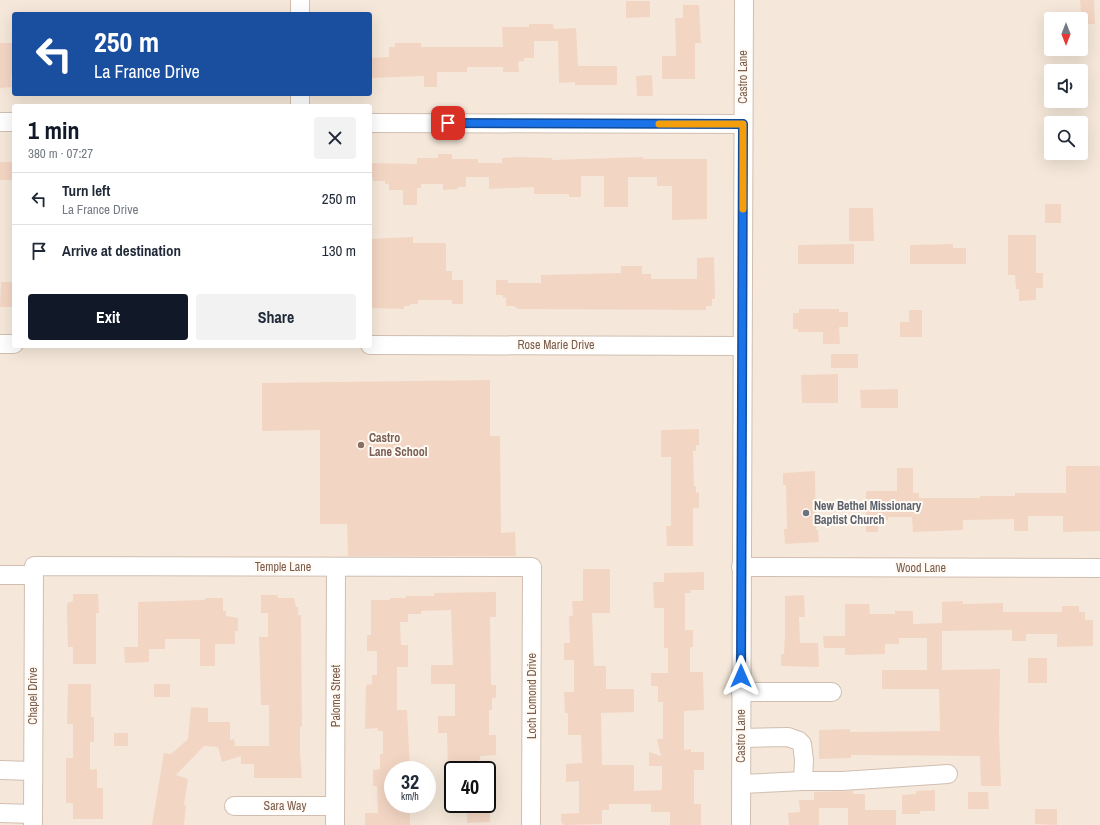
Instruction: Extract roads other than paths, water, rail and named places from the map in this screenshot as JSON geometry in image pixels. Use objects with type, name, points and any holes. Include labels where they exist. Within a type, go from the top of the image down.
[{"type":"street","points":[[300,0],[300,12]]},
{"type":"street","name":"Castro Lane","points":[[741,825],[744,0]]},
{"type":"street","points":[[0,122],[12,122]]},
{"type":"street","points":[[372,123],[743,124]]},
{"type":"street","points":[[0,344],[12,344]]},
{"type":"street","name":"Rose Marie Drive","points":[[372,345],[742,346]]},
{"type":"street","name":"Temple Lane","points":[[0,575],[34,571],[336,567],[532,567]]},
{"type":"street","name":"Paloma Street","points":[[335,825],[336,567]]},
{"type":"street","name":"Loch Lomond Drive","points":[[531,825],[532,567]]},
{"type":"street","name":"Wood Lane","points":[[741,568],[1100,568]]},
{"type":"street","name":"Chapel Drive","points":[[33,819],[34,571]]},
{"type":"street","points":[[741,692],[832,692]]},
{"type":"street","points":[[741,738],[788,737],[799,741],[804,748],[803,781]]},
{"type":"street","points":[[0,770],[33,771]]},
{"type":"street","points":[[741,784],[842,781],[948,774]]},
{"type":"street","name":"Sara Way","points":[[234,806],[335,806]]},
{"type":"street","points":[[0,813],[33,819]]},
{"type":"place","name":"Castro Lane School","points":[[361,445]]},
{"type":"place","name":"New Bethel Missionary Baptist Church","points":[[806,513]]}]
